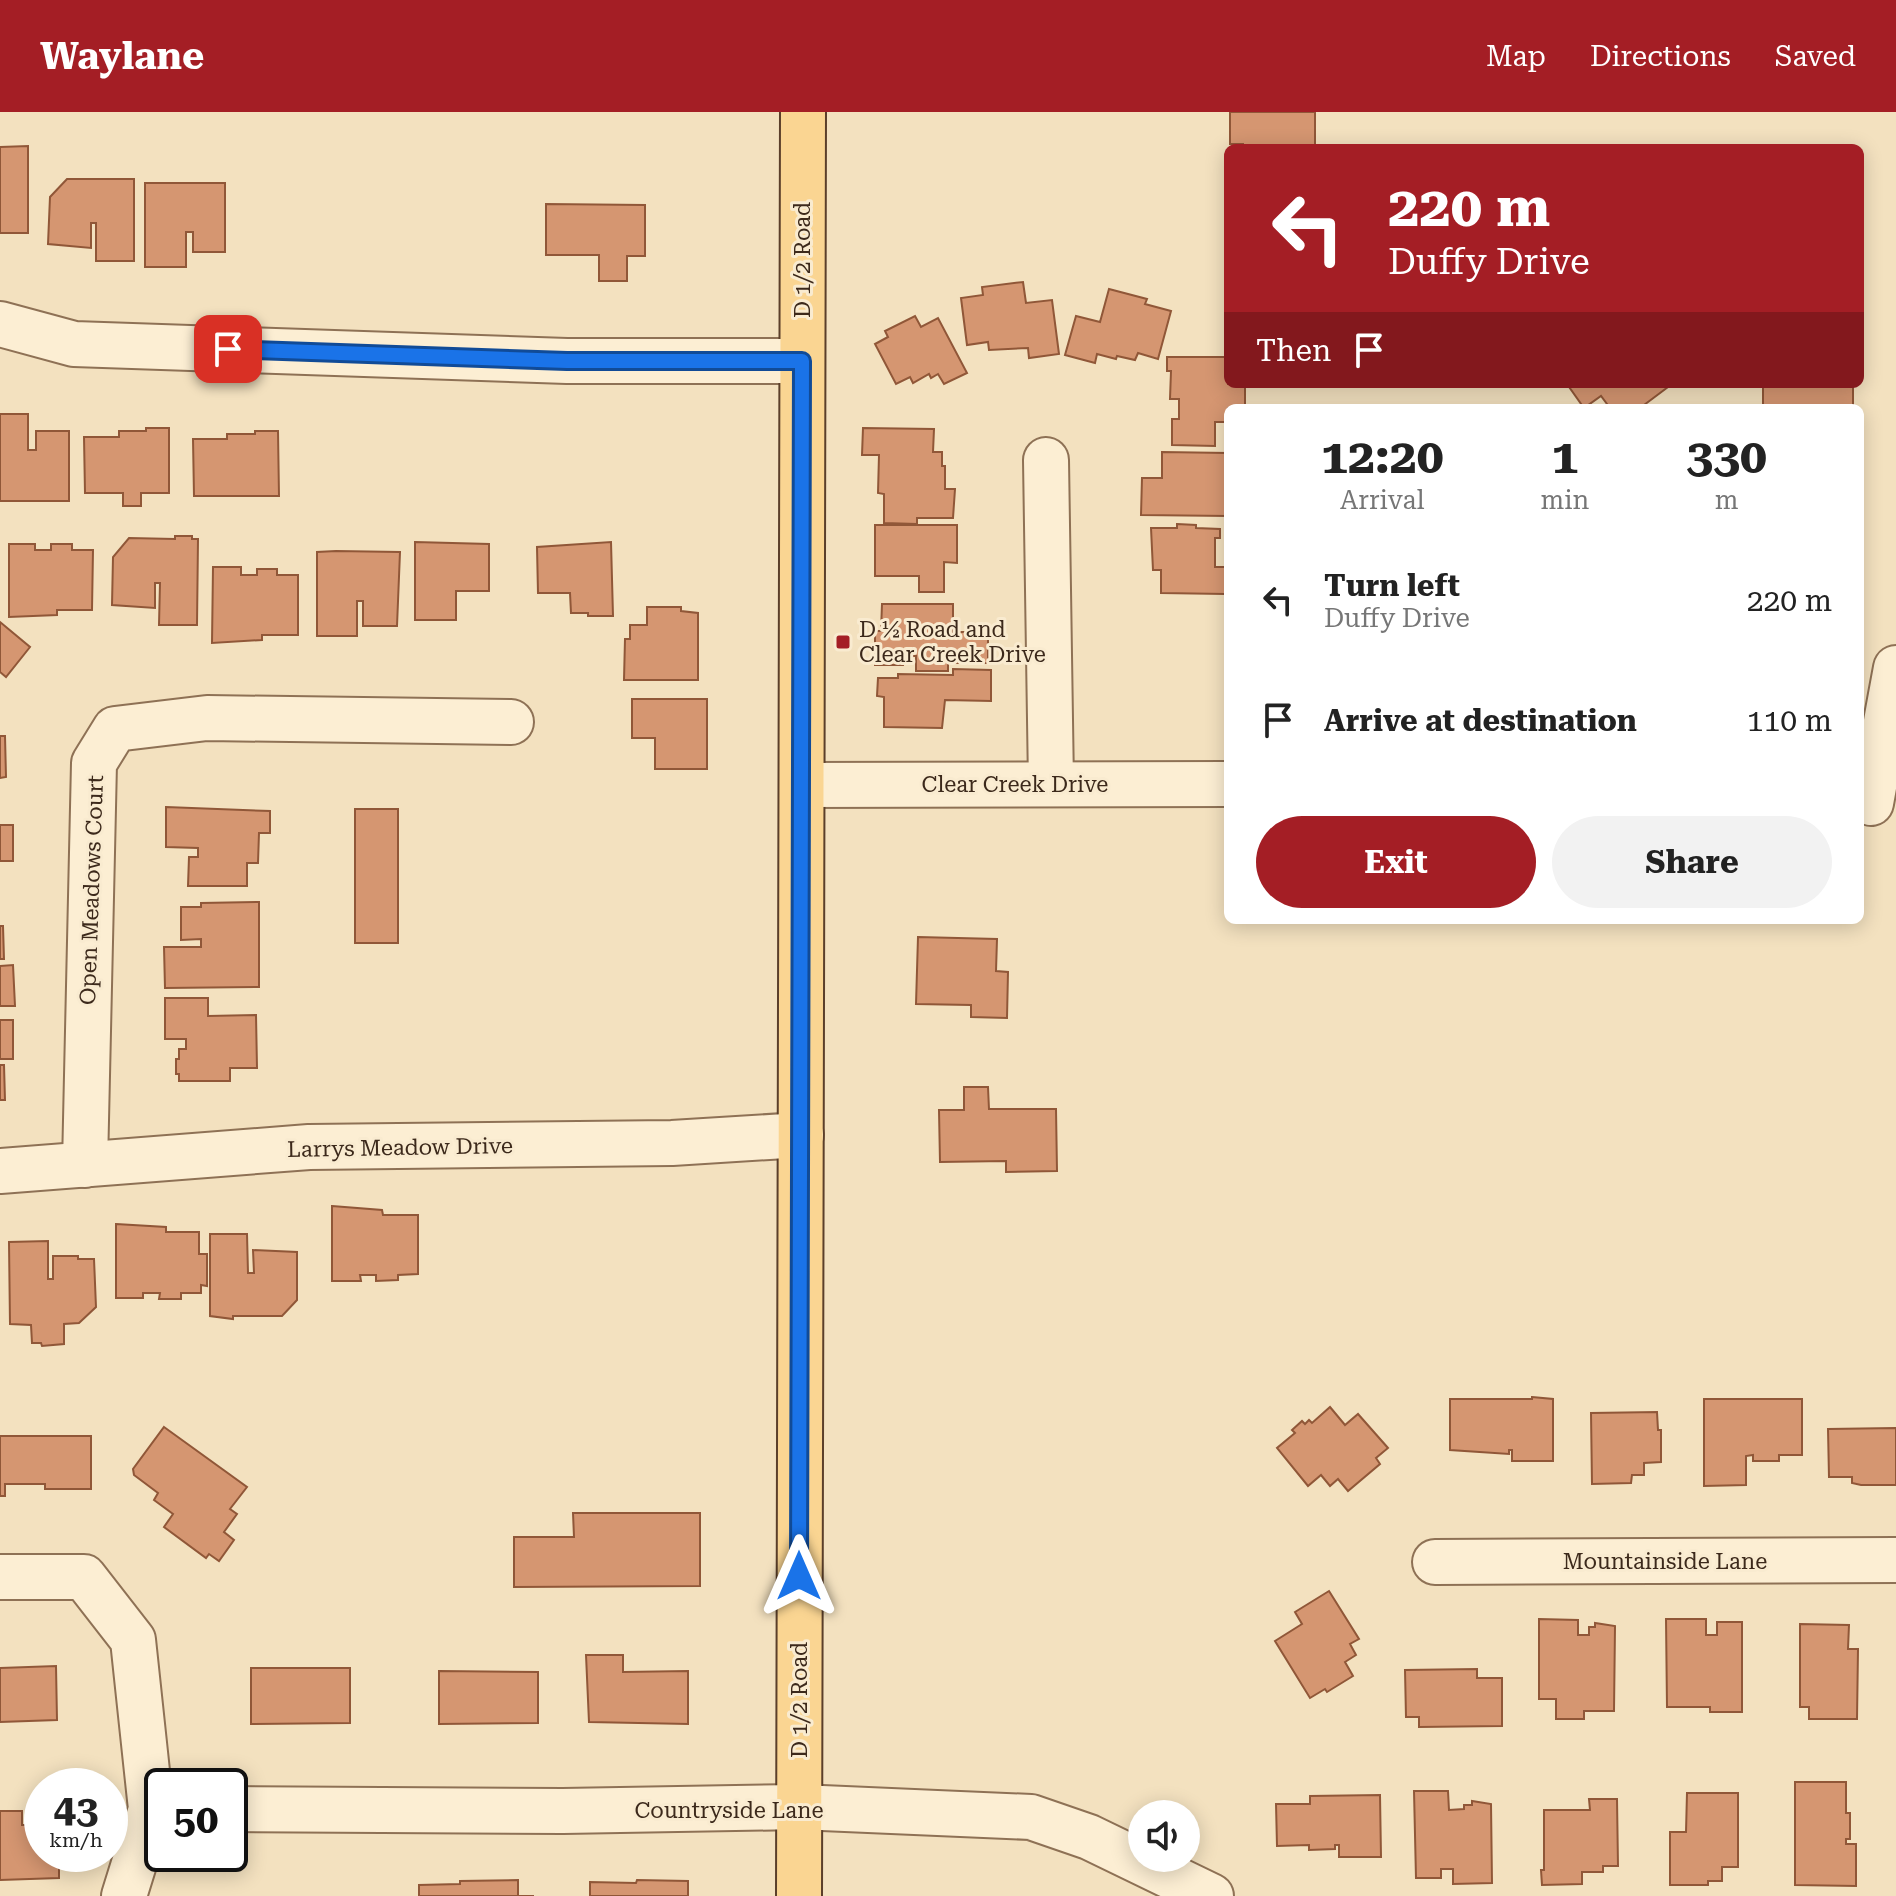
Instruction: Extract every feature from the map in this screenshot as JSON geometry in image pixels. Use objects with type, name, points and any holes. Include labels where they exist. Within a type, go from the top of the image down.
[{"type":"main road","name":"D 1/2 Road","points":[[799,1896],[803,112]]},
{"type":"street","points":[[0,324],[74,344],[567,361],[802,361]]},
{"type":"street","points":[[1046,460],[1051,784]]},
{"type":"street","points":[[1876,804],[1896,668]]},
{"type":"street","name":"Open Meadows Court","points":[[85,1165],[94,763],[115,729],[207,718],[511,722]]},
{"type":"street","name":"Clear Creek Drive","points":[[803,785],[1224,784]]},
{"type":"street","name":"Larrys Meadow Drive","points":[[0,1171],[309,1147],[672,1143],[801,1135]]},
{"type":"street","name":"Mountainside Lane","points":[[1435,1562],[1896,1560]]},
{"type":"street","points":[[0,1577],[84,1577],[133,1640],[151,1768]]},
{"type":"street","name":"Countryside Lane","points":[[248,1809],[563,1811],[799,1807],[1031,1817],[1089,1837],[1211,1896]]},
{"type":"street","points":[[124,1896],[144,1843]]},
{"type":"building","points":[[1230,112],[1315,112],[1315,144],[1230,144]]},
{"type":"building","points":[[28,146],[28,233],[0,233],[0,147]]},
{"type":"building","points":[[67,179],[134,179],[134,261],[96,261],[96,223],[91,223],[91,248],[48,244],[50,197]]},
{"type":"building","points":[[145,183],[225,183],[225,252],[193,252],[193,232],[186,232],[186,267],[145,267]]},
{"type":"building","points":[[546,204],[645,205],[645,256],[627,256],[627,281],[599,281],[599,255],[546,255]]},
{"type":"building","points":[[1023,282],[1026,303],[1052,300],[1059,354],[1029,358],[1028,348],[989,350],[988,342],[967,345],[961,298],[983,295],[982,287]]},
{"type":"building","points":[[1109,289],[1147,299],[1145,304],[1171,311],[1158,359],[1138,353],[1135,360],[1097,354],[1095,363],[1065,355],[1076,316],[1100,322]]},
{"type":"building","points":[[915,316],[921,327],[938,318],[967,373],[944,384],[938,374],[931,378],[929,374],[913,383],[910,377],[896,384],[875,344],[888,337],[885,331]]},
{"type":"building","points":[[1167,357],[1224,357],[1224,388],[1245,388],[1245,404],[1224,404],[1224,422],[1215,422],[1215,446],[1172,445],[1172,419],[1179,419],[1179,399],[1170,399],[1171,371],[1167,371]]},
{"type":"building","points":[[1570,388],[1667,388],[1645,404],[1607,404],[1601,396],[1590,404],[1581,404]]},
{"type":"building","points":[[1763,388],[1853,388],[1853,404],[1763,404]]},
{"type":"building","points":[[0,414],[28,414],[28,450],[36,450],[36,431],[69,431],[69,501],[0,501]]},
{"type":"building","points":[[146,428],[169,428],[169,493],[141,493],[141,506],[123,506],[123,493],[85,493],[84,437],[119,437],[119,431],[146,431]]},
{"type":"building","points":[[863,428],[934,429],[933,452],[942,452],[945,489],[955,489],[953,518],[917,518],[917,524],[884,523],[884,494],[878,493],[879,455],[862,455]]},
{"type":"building","points":[[255,431],[278,431],[279,496],[194,496],[193,439],[227,439],[227,434],[255,434]]},
{"type":"building","points":[[1162,452],[1224,453],[1224,516],[1141,515],[1142,478],[1162,478]]},
{"type":"building","points":[[1177,524],[1220,529],[1220,538],[1215,538],[1215,567],[1224,567],[1224,594],[1161,593],[1161,570],[1153,570],[1151,528],[1177,528]]},
{"type":"building","points":[[875,525],[957,525],[957,563],[944,562],[944,592],[919,592],[919,576],[875,576]]},
{"type":"building","points":[[175,536],[198,539],[197,625],[159,625],[160,583],[155,583],[155,608],[112,605],[113,557],[129,538],[175,539]]},
{"type":"building","points":[[415,542],[489,544],[489,591],[456,591],[456,620],[415,620]]},
{"type":"building","points":[[611,542],[613,616],[571,613],[570,593],[538,593],[537,547]]},
{"type":"building","points":[[9,544],[35,544],[35,550],[51,550],[51,544],[72,544],[72,550],[93,550],[92,610],[57,610],[57,615],[9,617]]},
{"type":"building","points":[[317,552],[400,552],[397,626],[363,626],[363,601],[357,601],[357,636],[317,636]]},
{"type":"building","points":[[213,567],[241,567],[241,575],[257,575],[257,569],[277,569],[277,575],[298,575],[298,635],[262,635],[262,640],[212,643]]},
{"type":"building","points":[[882,604],[953,604],[953,632],[988,632],[988,663],[948,663],[948,671],[916,671],[916,656],[904,656],[903,665],[875,665],[875,631],[881,631]]},
{"type":"building","points":[[647,607],[681,607],[681,611],[698,613],[698,680],[624,680],[625,639],[630,639],[630,625],[647,625]]},
{"type":"building","points":[[0,622],[30,647],[6,677],[0,672]]},
{"type":"building","points":[[953,669],[991,670],[991,701],[945,700],[942,728],[884,727],[884,697],[877,696],[878,678],[898,678],[898,674],[953,675]]},
{"type":"building","points":[[632,699],[707,699],[707,769],[655,769],[655,738],[632,738]]},
{"type":"building","points":[[0,736],[5,736],[6,777],[0,778]]},
{"type":"building","points":[[166,807],[270,811],[270,833],[259,833],[258,863],[247,863],[247,886],[188,886],[189,857],[198,857],[198,848],[166,847]]},
{"type":"building","points":[[355,809],[398,809],[398,943],[355,943]]},
{"type":"building","points":[[0,825],[13,825],[13,861],[0,861]]},
{"type":"building","points":[[259,902],[259,987],[165,988],[164,947],[201,947],[201,939],[181,940],[181,907],[201,907],[201,903]]},
{"type":"building","points":[[0,926],[3,926],[4,959],[0,959]]},
{"type":"building","points":[[918,937],[997,939],[996,971],[1008,972],[1007,1018],[971,1017],[971,1005],[916,1004]]},
{"type":"building","points":[[13,965],[15,1006],[0,1006],[0,966]]},
{"type":"building","points":[[165,998],[208,998],[208,1016],[256,1015],[257,1068],[230,1068],[230,1081],[179,1081],[176,1059],[179,1059],[179,1049],[186,1049],[186,1039],[165,1039]]},
{"type":"building","points":[[0,1020],[13,1020],[13,1059],[0,1059]]},
{"type":"building","points":[[0,1065],[4,1065],[5,1100],[0,1100]]},
{"type":"building","points":[[964,1087],[988,1087],[989,1109],[1056,1109],[1057,1171],[1006,1172],[1006,1161],[940,1162],[939,1110],[964,1110]]},
{"type":"building","points":[[332,1206],[382,1210],[383,1215],[418,1215],[418,1274],[398,1275],[398,1280],[376,1281],[376,1275],[360,1275],[361,1281],[332,1281]]},
{"type":"building","points":[[116,1224],[166,1227],[166,1232],[199,1232],[199,1254],[207,1254],[207,1286],[201,1285],[201,1293],[181,1293],[181,1299],[159,1299],[160,1293],[143,1293],[143,1298],[116,1298]]},
{"type":"building","points":[[210,1234],[247,1234],[248,1273],[254,1273],[253,1250],[297,1252],[297,1300],[282,1316],[233,1316],[233,1319],[210,1316]]},
{"type":"building","points":[[48,1241],[48,1279],[53,1279],[53,1256],[94,1259],[96,1307],[79,1323],[64,1324],[64,1344],[42,1346],[41,1343],[32,1343],[31,1325],[10,1324],[9,1242]]},
{"type":"building","points":[[1450,1399],[1553,1399],[1553,1461],[1512,1461],[1512,1450],[1509,1454],[1450,1450]]},
{"type":"building","points":[[1704,1399],[1802,1399],[1802,1455],[1779,1455],[1779,1461],[1753,1461],[1753,1455],[1746,1456],[1746,1485],[1704,1486]]},
{"type":"building","points":[[1330,1407],[1345,1425],[1358,1414],[1388,1448],[1376,1458],[1380,1464],[1348,1491],[1338,1479],[1330,1486],[1321,1475],[1308,1486],[1277,1448],[1295,1433],[1292,1430],[1302,1421],[1312,1423]]},
{"type":"building","points":[[1657,1412],[1658,1430],[1661,1430],[1661,1462],[1644,1463],[1644,1475],[1632,1475],[1631,1483],[1592,1484],[1591,1413]]},
{"type":"building","points":[[164,1427],[247,1487],[230,1509],[237,1514],[224,1532],[234,1540],[219,1561],[209,1554],[206,1558],[164,1527],[173,1514],[154,1500],[158,1493],[134,1475],[133,1469]]},
{"type":"building","points":[[1896,1428],[1896,1485],[1861,1485],[1852,1483],[1852,1477],[1829,1477],[1828,1429]]},
{"type":"building","points":[[0,1436],[91,1436],[91,1489],[45,1489],[45,1484],[5,1484],[5,1496],[0,1496]]},
{"type":"building","points":[[573,1513],[700,1513],[700,1586],[514,1587],[514,1537],[574,1537]]},
{"type":"building","points":[[1329,1591],[1359,1639],[1350,1644],[1356,1655],[1345,1662],[1353,1676],[1327,1692],[1325,1689],[1310,1698],[1275,1641],[1302,1624],[1295,1612]]},
{"type":"building","points":[[1539,1619],[1578,1620],[1578,1635],[1589,1635],[1589,1627],[1595,1627],[1595,1623],[1615,1626],[1614,1711],[1584,1711],[1584,1719],[1556,1719],[1556,1699],[1539,1699]]},
{"type":"building","points":[[1666,1619],[1706,1619],[1706,1635],[1717,1635],[1717,1622],[1742,1622],[1742,1712],[1710,1712],[1710,1707],[1667,1707]]},
{"type":"building","points":[[1800,1624],[1849,1625],[1848,1649],[1858,1649],[1857,1719],[1809,1719],[1809,1707],[1800,1707]]},
{"type":"building","points":[[586,1655],[623,1655],[623,1672],[688,1671],[688,1724],[589,1722]]},
{"type":"building","points":[[56,1666],[57,1720],[0,1722],[0,1668]]},
{"type":"building","points":[[251,1668],[350,1668],[350,1723],[251,1724]]},
{"type":"building","points":[[1477,1669],[1477,1678],[1502,1678],[1502,1726],[1419,1727],[1419,1717],[1406,1717],[1405,1670]]},
{"type":"building","points":[[439,1671],[538,1672],[538,1723],[439,1724]]},
{"type":"building","points":[[1795,1782],[1846,1782],[1850,1839],[1846,1839],[1846,1844],[1856,1844],[1856,1886],[1795,1885]]},
{"type":"building","points":[[1414,1791],[1448,1791],[1449,1810],[1464,1809],[1464,1805],[1472,1805],[1472,1801],[1491,1804],[1492,1883],[1453,1884],[1453,1869],[1441,1869],[1441,1878],[1416,1878]]},
{"type":"building","points":[[1687,1793],[1738,1793],[1738,1867],[1722,1867],[1722,1881],[1708,1881],[1708,1885],[1670,1885],[1670,1832],[1686,1832]]},
{"type":"building","points":[[1380,1795],[1381,1857],[1339,1857],[1339,1845],[1335,1845],[1335,1849],[1309,1850],[1309,1845],[1277,1846],[1276,1804],[1310,1804],[1310,1796]]},
{"type":"building","points":[[1589,1799],[1617,1799],[1618,1866],[1603,1866],[1603,1872],[1582,1872],[1582,1884],[1542,1885],[1544,1810],[1590,1810]]},
{"type":"building","points":[[0,1811],[22,1811],[24,1872],[59,1872],[59,1878],[0,1880]]},
{"type":"building","points":[[518,1880],[518,1896],[419,1896],[419,1885]]},
{"type":"building","points":[[637,1880],[688,1881],[688,1896],[590,1896],[590,1882],[636,1883]]},
{"type":"place","name":"D ½ Road and Clear Creek Drive","points":[[843,642]]},
{"type":"route","points":[[228,349],[567,361],[802,361],[799,1576]]}]
